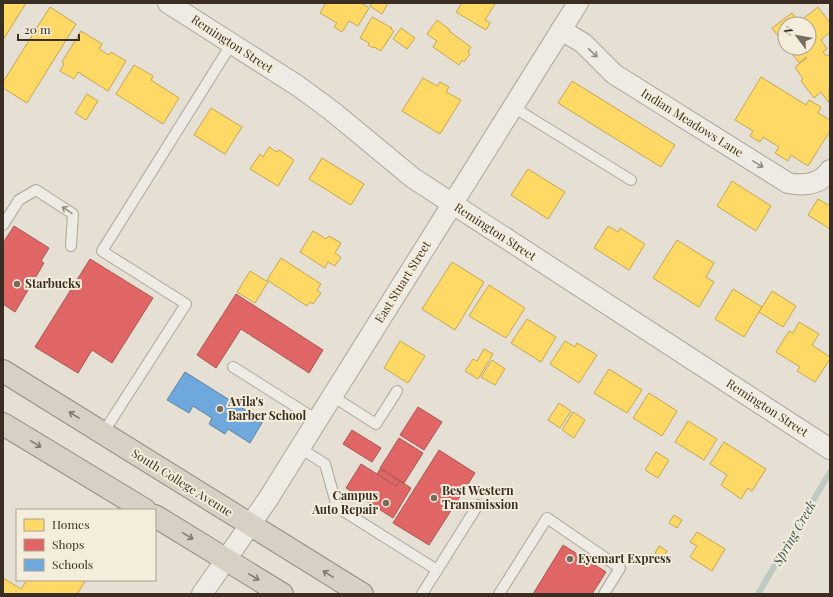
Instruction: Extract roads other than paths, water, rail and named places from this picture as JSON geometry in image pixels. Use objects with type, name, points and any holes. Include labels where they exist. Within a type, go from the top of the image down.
[{"type":"highway","name":"South College Avenue","points":[[3,371],[362,594]]},
{"type":"highway","points":[[3,424],[143,509]]},
{"type":"highway","points":[[156,517],[282,594]]},
{"type":"street","name":"Remington Street","points":[[168,3],[303,90],[332,111],[413,178],[830,449]]},
{"type":"street","name":"East Stuart Street","points":[[202,594],[250,525],[300,448],[578,3]]},
{"type":"street","name":"Indian Meadows Lane","points":[[562,30],[583,43],[614,74],[788,183],[803,186],[828,174],[830,170]]},
{"type":"lane","points":[[103,433],[186,304],[102,251],[232,44]]},
{"type":"lane","points":[[513,107],[631,180]]},
{"type":"lane","points":[[3,224],[19,200],[36,190],[72,214],[71,246]]},
{"type":"lane","points":[[233,367],[317,420]]},
{"type":"lane","points":[[332,396],[376,424],[398,391]]},
{"type":"lane","points":[[300,448],[325,464],[337,507],[438,570]]},
{"type":"lane","points":[[422,594],[478,505]]},
{"type":"lane","points":[[499,594],[547,518],[620,568],[604,594]]},
{"type":"waterway","name":"Spring Creek","points":[[758,594],[830,472]]},
{"type":"place","name":"Starbucks","points":[[17,284]]},
{"type":"place","name":"Avila's Barber School","points":[[220,409]]},
{"type":"place","name":"Best Western Transmission","points":[[434,498]]},
{"type":"place","name":"Campus Auto Repair","points":[[386,503]]},
{"type":"place","name":"Eyemart Express","points":[[570,559]]}]
